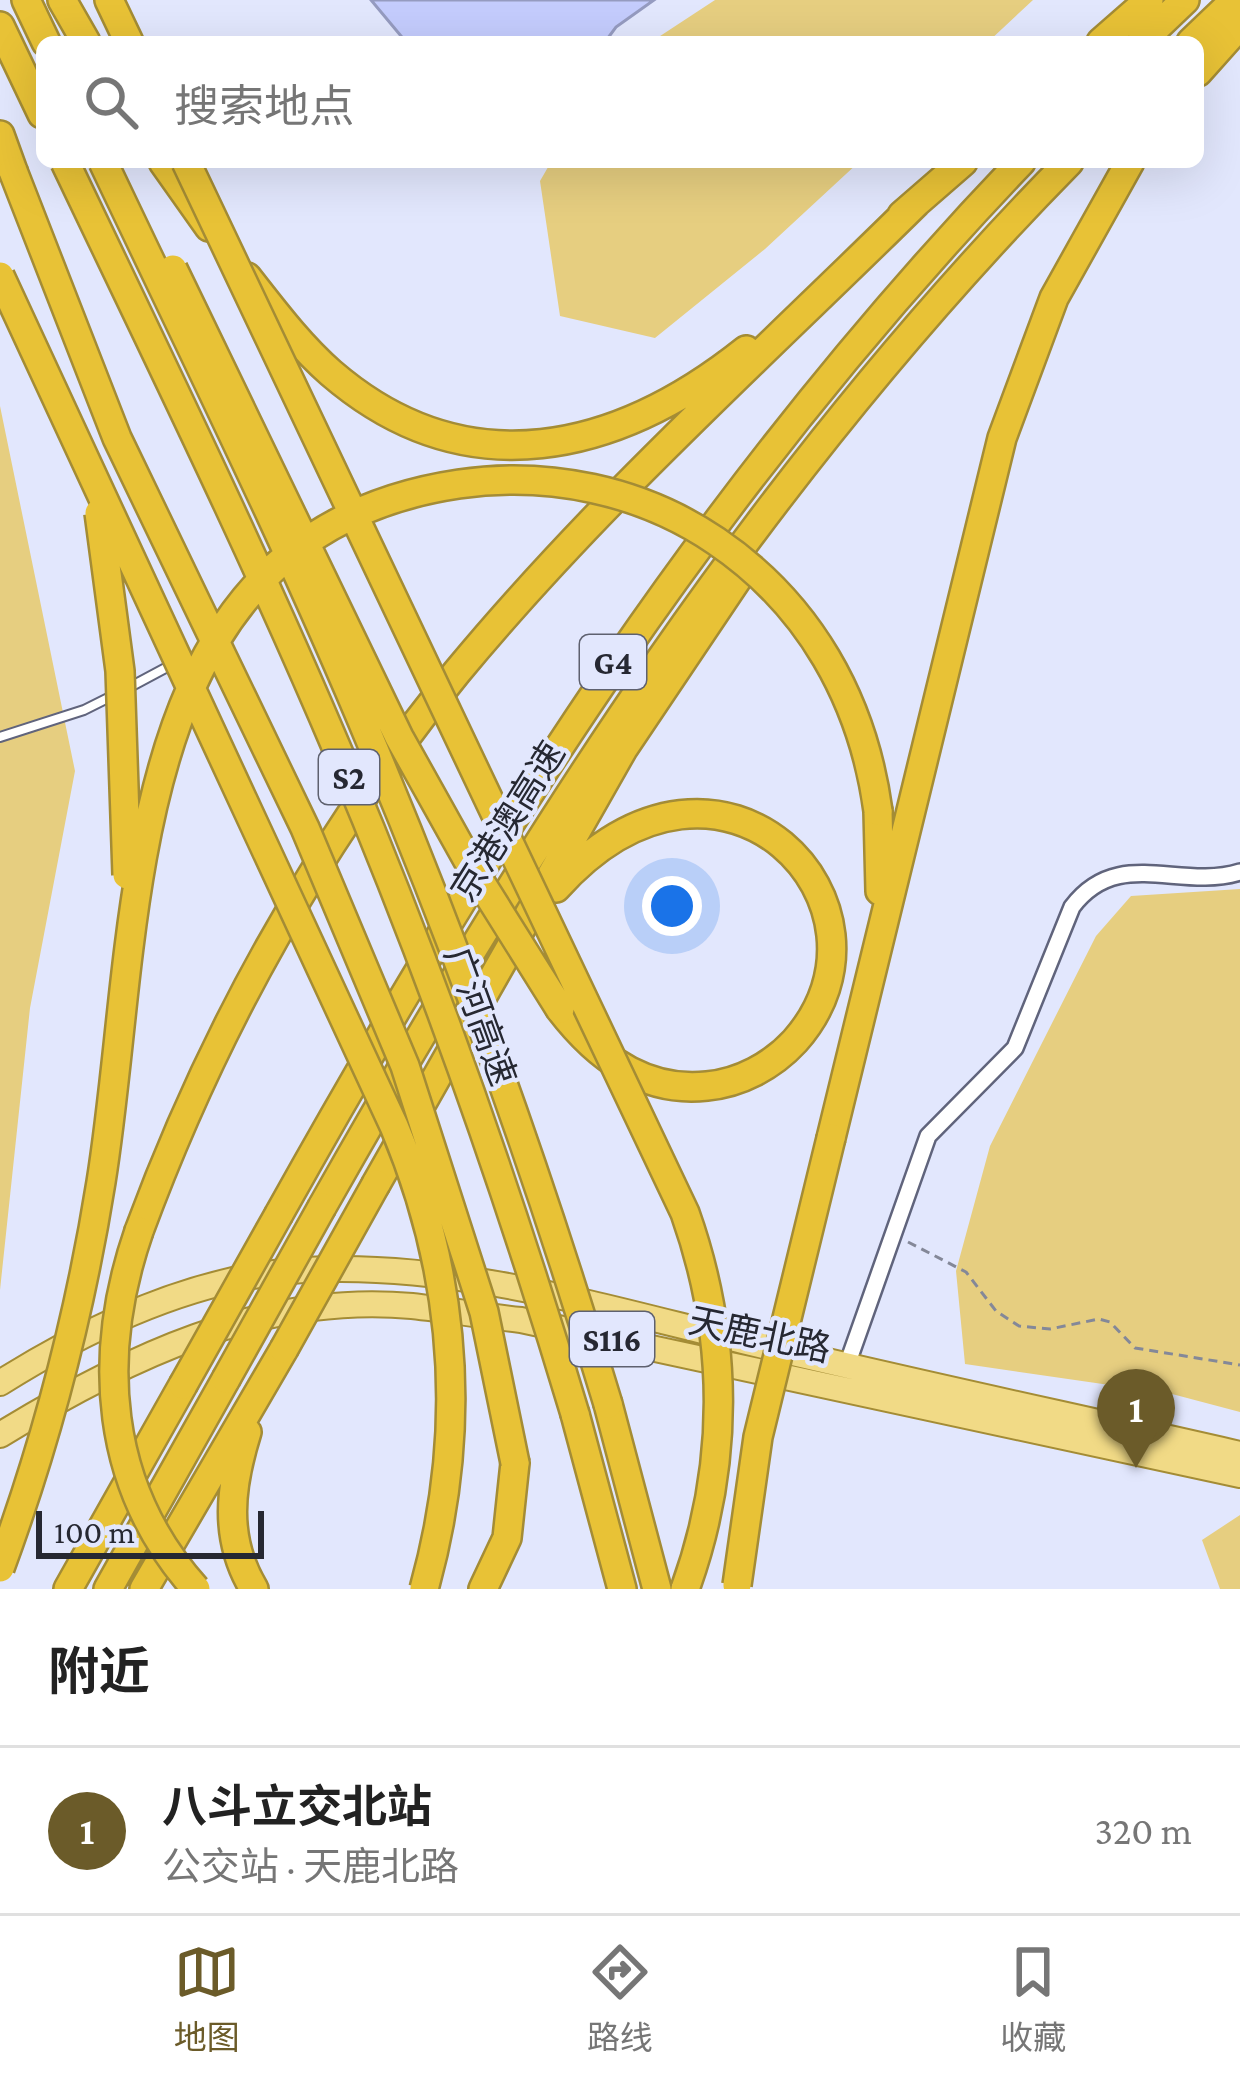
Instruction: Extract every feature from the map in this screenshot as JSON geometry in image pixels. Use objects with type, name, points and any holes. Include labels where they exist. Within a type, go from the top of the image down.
[{"type":"highway","points":[[26,0],[43,36]]},
{"type":"highway","points":[[62,0],[83,36]]},
{"type":"highway","points":[[109,0],[126,36]]},
{"type":"highway","points":[[1108,36],[1149,0]]},
{"type":"highway","points":[[1147,36],[1185,0]]},
{"type":"highway","points":[[1197,36],[1235,0]]},
{"type":"highway","points":[[1204,65],[1240,25]]},
{"type":"highway","points":[[0,26],[36,101]]},
{"type":"highway","points":[[0,135],[152,518],[305,828],[374,986],[461,1229],[505,1395],[515,1463],[507,1538],[484,1589]]},
{"type":"highway","name":"广河高速","points":[[68,168],[294,651],[428,973],[542,1303],[620,1581]]},
{"type":"highway","name":"广河高速","points":[[106,168],[326,637],[460,961],[574,1292],[654,1576]]},
{"type":"highway","points":[[118,168],[239,398],[400,737],[476,875],[560,1009],[596,1050],[642,1078],[695,1087],[747,1076],[791,1045],[820,1000],[830,947],[818,894],[800,863],[759,829],[708,812],[672,813],[638,823],[607,840],[579,863],[527,924]]},
{"type":"highway","points":[[168,168],[295,336],[332,374],[376,405],[424,427],[475,441],[528,445],[600,434],[656,413],[701,385],[956,168]]},
{"type":"highway","points":[[189,168],[686,1213],[713,1316],[720,1388],[712,1495],[685,1589]]},
{"type":"highway","name":"京港澳高速","points":[[68,1589],[466,887],[633,633],[817,392],[1016,168]]},
{"type":"highway","name":"京港澳高速","points":[[108,1589],[496,905],[603,736],[719,572],[908,337],[1063,168]]},
{"type":"highway","points":[[736,1587],[758,1437],[1002,438],[1035,344],[1076,253],[1126,168]]},
{"type":"highway","points":[[14,172],[74,382],[102,526],[118,652],[127,872],[112,1109]]},
{"type":"highway","points":[[196,1589],[140,1505],[116,1425],[112,1368],[116,1312],[139,1231],[193,1097],[257,969],[330,846],[412,729],[552,565],[916,203]]},
{"type":"highway","points":[[0,276],[385,1104],[423,1201],[442,1279],[453,1399],[448,1479],[424,1589]]},
{"type":"highway","points":[[144,1589],[677,664],[848,433],[908,337]]},
{"type":"highway","points":[[0,1568],[73,1325],[112,1109],[161,760],[187,689],[226,625],[266,580],[313,542],[393,501],[481,481],[556,482],[629,498],[711,537],[780,594],[833,667],[867,751],[878,811],[878,922],[865,996]]},
{"type":"highway","points":[[254,1589],[235,1544],[231,1508],[245,1438],[266,1382]]},
{"type":"main road","name":"天鹿北路","points":[[0,1384],[165,1300],[302,1270],[447,1278],[653,1317],[744,1354],[1240,1475]]},
{"type":"main road","name":"天鹿北路","points":[[0,1435],[85,1382],[163,1345],[306,1311],[410,1306],[521,1320],[648,1347],[847,1365],[1240,1454]]},
{"type":"main road","points":[[648,1347],[653,1317]]},
{"type":"street","points":[[847,1365],[928,1136],[1015,1048],[1072,907],[1086,889],[1121,872],[1202,878],[1240,872]]},
{"type":"lane","points":[[0,737],[84,710],[173,664]]},
{"type":"path","points":[[895,1238],[966,1272],[996,1311],[1019,1326],[1050,1329],[1099,1318],[1110,1322],[1135,1348],[1240,1365]]},
{"type":"shaded area","points":[[715,0],[1033,0],[994,36],[660,36]]},
{"type":"shaded area","points":[[548,168],[853,168],[765,249],[655,338],[560,316],[540,181]]},
{"type":"shaded area","points":[[0,406],[75,771],[30,1008],[0,1290]]},
{"type":"shaded area","points":[[1240,889],[1240,1412],[1172,1394],[965,1364],[956,1271],[990,1146],[1096,936],[1131,896]]},
{"type":"shaded area","points":[[1240,1515],[1240,1589],[1220,1589],[1202,1540]]},
{"type":"water","points":[[371,0],[654,0],[609,36],[401,36]]},
{"type":"place","name":"八斗立交北站","points":[[1136,1468]]}]
